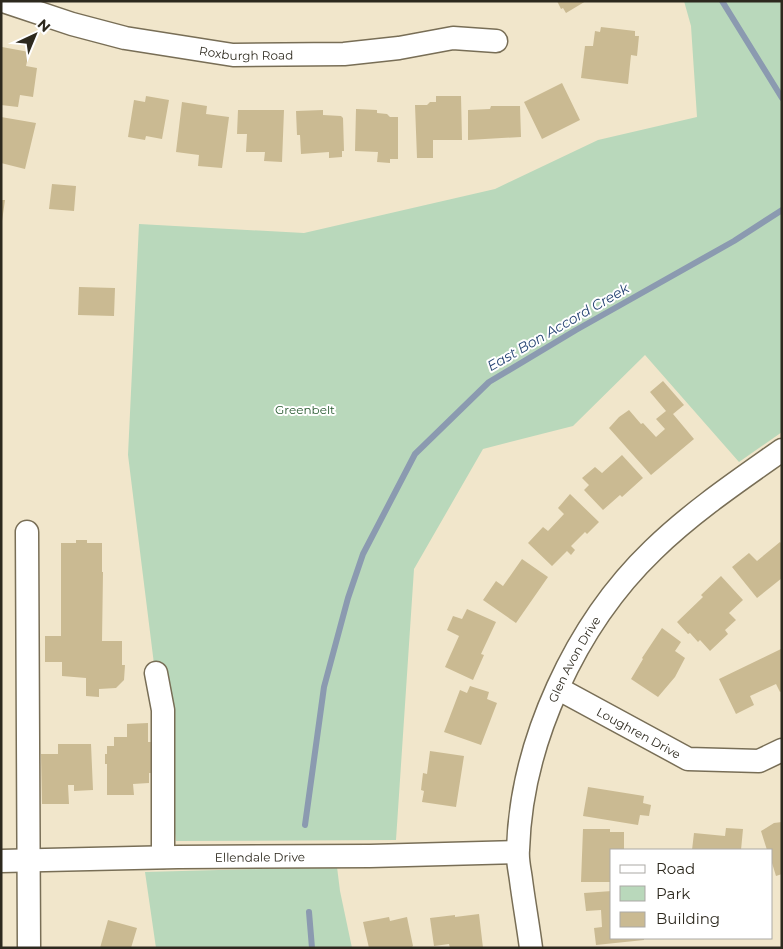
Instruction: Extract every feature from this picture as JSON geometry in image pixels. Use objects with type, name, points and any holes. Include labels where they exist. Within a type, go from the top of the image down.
[{"type":"street","name":"Roxburgh Road","points":[[4,1],[72,24],[125,38],[233,55],[344,54],[399,48],[453,38],[496,41]]},
{"type":"street","name":"Glen Avon Drive","points":[[531,948],[517,852],[524,795],[541,726],[574,653],[594,620],[617,589],[654,549],[684,522],[782,450]]},
{"type":"street","points":[[27,532],[29,948]]},
{"type":"street","points":[[156,673],[163,710],[163,857]]},
{"type":"street","name":"Loughren Drive","points":[[559,689],[688,760],[759,761],[782,750]]},
{"type":"street","name":"Ellendale Drive","points":[[1,861],[517,852]]},
{"type":"green space","name":"Greenbelt","points":[[684,1],[782,1],[782,432],[739,462],[645,355],[573,426],[483,449],[414,569],[396,840],[176,841],[128,455],[139,224],[304,233],[495,189],[598,140],[697,117],[691,26]]},
{"type":"green space","points":[[337,867],[352,948],[156,948],[145,872]]},
{"type":"building","points":[[557,1],[586,1],[566,13],[563,8],[561,9]]},
{"type":"building","points":[[601,27],[635,31],[635,36],[639,36],[637,56],[631,55],[628,84],[581,78],[585,46],[593,46],[595,31],[600,32]]},
{"type":"building","points":[[2,47],[29,52],[26,66],[37,68],[33,97],[20,95],[18,107],[1,105]]},
{"type":"building","points":[[562,83],[580,120],[542,139],[524,102]]},
{"type":"building","points":[[146,96],[169,100],[162,139],[146,136],[145,140],[128,137],[134,100],[145,102]]},
{"type":"building","points":[[436,96],[461,96],[462,140],[433,140],[433,158],[417,158],[415,105],[427,105],[430,102],[436,102]]},
{"type":"building","points":[[182,102],[207,106],[206,114],[229,117],[222,168],[198,166],[199,155],[176,152]]},
{"type":"building","points":[[491,106],[520,106],[521,137],[468,140],[468,110],[490,109]]},
{"type":"building","points":[[356,109],[377,110],[377,113],[398,117],[398,159],[390,159],[390,163],[377,162],[378,152],[355,151]]},
{"type":"building","points":[[238,110],[284,110],[282,162],[264,161],[265,152],[246,152],[247,134],[237,134]]},
{"type":"building","points":[[323,110],[323,115],[341,116],[343,118],[344,151],[342,151],[342,157],[329,158],[329,152],[301,154],[300,135],[297,135],[296,111]]},
{"type":"building","points":[[1,117],[36,123],[25,169],[1,163]]},
{"type":"building","points":[[52,184],[76,186],[74,211],[49,209]]},
{"type":"building","points":[[1,200],[5,200],[2,221],[1,221]]},
{"type":"building","points":[[79,287],[115,288],[114,316],[78,315]]},
{"type":"building","points":[[663,381],[684,405],[673,414],[694,439],[651,475],[609,428],[629,410],[656,437],[665,429],[656,419],[666,411],[650,392]]},
{"type":"building","points":[[622,455],[643,478],[622,497],[620,495],[603,510],[584,490],[589,485],[582,478],[595,467],[602,473]]},
{"type":"building","points":[[570,494],[599,522],[587,534],[585,532],[571,546],[575,550],[571,555],[567,551],[552,566],[528,543],[543,527],[548,531],[564,514],[558,508]]},
{"type":"building","points":[[76,540],[87,540],[87,543],[102,543],[102,641],[122,641],[122,665],[125,665],[124,680],[116,688],[99,689],[99,697],[86,696],[86,678],[62,676],[62,662],[45,662],[45,636],[61,636],[61,543],[76,543]]},
{"type":"building","points":[[780,542],[782,544],[782,578],[757,598],[732,567],[749,553],[757,561]]},
{"type":"building","points":[[522,559],[548,577],[516,623],[483,600],[496,581],[503,586]]},
{"type":"building","points":[[721,576],[743,600],[729,613],[736,620],[725,630],[728,634],[710,651],[700,640],[698,642],[690,633],[688,634],[677,622],[703,597],[701,595]]},
{"type":"building","points":[[467,609],[496,622],[481,654],[484,655],[473,680],[445,667],[459,636],[447,630],[453,616],[462,619]]},
{"type":"building","points":[[662,628],[681,642],[675,651],[685,658],[675,677],[658,697],[631,679],[642,658]]},
{"type":"building","points":[[781,649],[782,691],[780,692],[776,684],[750,696],[754,705],[736,714],[719,679]]},
{"type":"building","points":[[470,686],[489,692],[487,699],[497,703],[481,745],[444,732],[460,690],[467,693]]},
{"type":"building","points":[[148,723],[148,742],[155,742],[155,773],[149,773],[149,783],[133,784],[134,795],[107,795],[107,764],[105,764],[105,754],[107,754],[107,746],[114,746],[114,737],[127,737],[127,724]]},
{"type":"building","points":[[58,744],[91,744],[93,790],[74,791],[74,785],[68,785],[69,804],[42,804],[41,754],[58,754]]},
{"type":"building","points":[[430,751],[464,756],[456,807],[422,802],[424,791],[421,790],[423,773],[427,774]]},
{"type":"building","points":[[588,787],[644,796],[643,803],[651,805],[649,816],[640,815],[638,825],[583,816]]},
{"type":"building","points":[[782,822],[782,874],[776,876],[773,866],[773,849],[767,849],[761,831],[774,823]]},
{"type":"building","points":[[726,828],[743,829],[741,849],[692,849],[694,833],[725,836]]},
{"type":"building","points":[[583,829],[610,829],[610,832],[624,832],[624,849],[610,849],[610,882],[581,882]]},
{"type":"building","points":[[610,891],[610,939],[644,940],[596,945],[594,928],[602,927],[601,910],[586,911],[584,893]]},
{"type":"building","points":[[479,914],[483,948],[450,948],[449,944],[434,946],[430,918]]},
{"type":"building","points":[[389,917],[390,921],[407,917],[413,946],[411,948],[369,948],[363,922]]},
{"type":"building","points":[[108,920],[137,928],[131,948],[100,948]]},
{"type":"waterway","points":[[722,1],[782,98]]},
{"type":"waterway","name":"East Bon Accord Creek","points":[[305,825],[324,687],[348,598],[363,554],[415,454],[489,382],[576,330],[734,241],[782,210]]},
{"type":"waterway","name":"East Bon Accord Creek","points":[[309,912],[312,948]]}]
